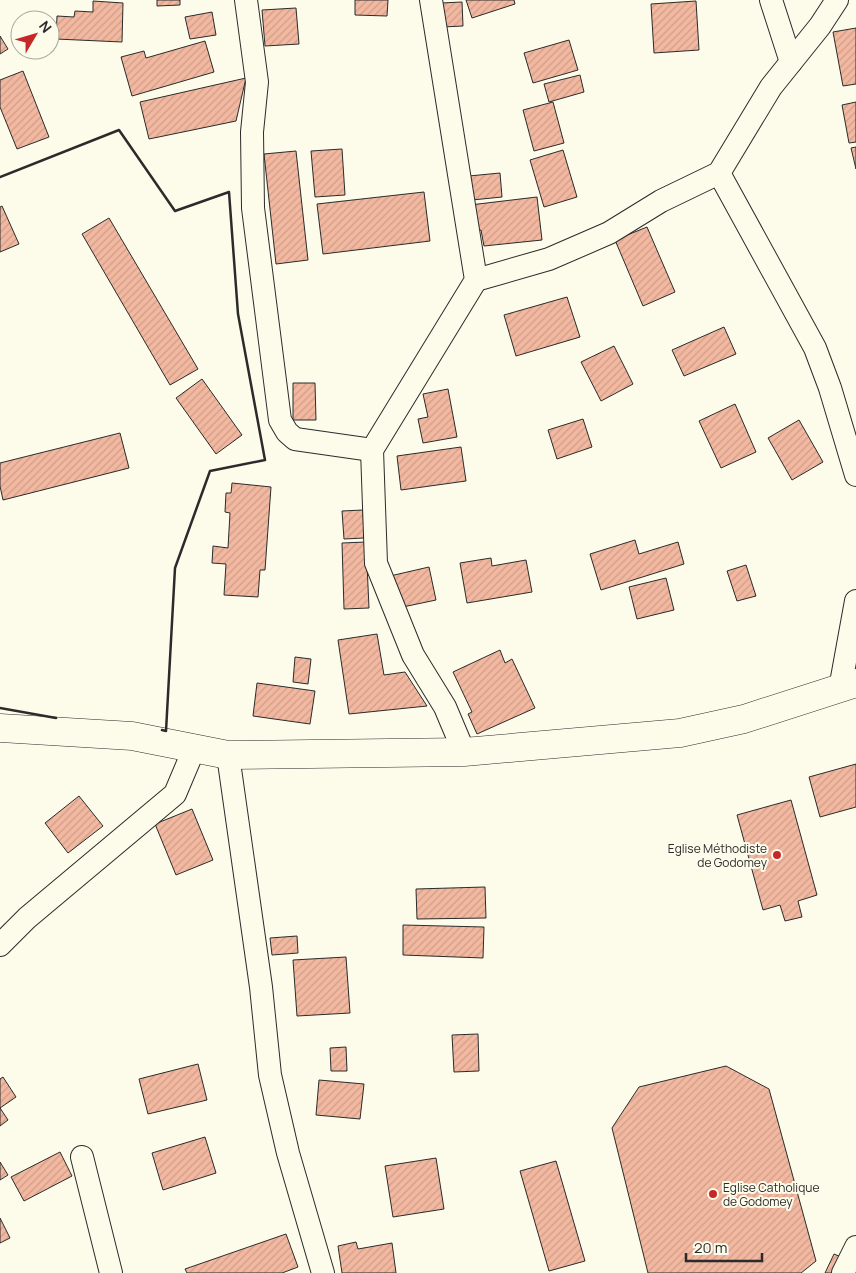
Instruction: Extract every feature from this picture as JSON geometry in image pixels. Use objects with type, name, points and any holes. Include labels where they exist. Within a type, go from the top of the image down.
[{"type":"street","points":[[246,0],[257,82],[252,132],[253,208],[280,420],[295,439],[372,450]]},
{"type":"street","points":[[431,0],[476,280],[372,450],[376,563],[413,655],[445,707],[464,752]]},
{"type":"street","points":[[771,0],[791,62]]},
{"type":"street","points":[[476,280],[558,256],[609,233],[661,201],[719,173],[771,87],[820,26],[836,0]]},
{"type":"street","points":[[719,173],[815,348],[830,388],[856,475]]},
{"type":"street","points":[[0,728],[132,736],[228,755],[464,752],[680,734],[744,719],[848,686],[856,601]]},
{"type":"street","points":[[0,945],[26,918],[175,794],[194,748]]},
{"type":"street","points":[[228,755],[261,988],[270,1075],[288,1153],[323,1273]]},
{"type":"street","points":[[82,1157],[111,1273]]},
{"type":"street","points":[[843,1273],[856,1247]]},
{"type":"building","points":[[157,0],[180,0],[180,5],[157,6]]},
{"type":"building","points":[[355,0],[388,0],[387,16],[355,15]]},
{"type":"building","points":[[466,0],[514,0],[515,4],[472,18]]},
{"type":"building","points":[[93,1],[123,3],[122,42],[60,39],[60,16],[74,17],[75,11],[93,12]]},
{"type":"building","points":[[696,1],[699,50],[654,53],[651,4]]},
{"type":"building","points":[[462,2],[463,26],[442,27],[441,3]]},
{"type":"building","points":[[296,8],[299,44],[265,46],[262,10]]},
{"type":"building","points":[[212,12],[216,35],[190,39],[185,17]]},
{"type":"building","points":[[856,28],[856,84],[843,86],[833,32]]},
{"type":"building","points":[[0,36],[8,49],[0,54]]},
{"type":"building","points":[[569,40],[578,70],[533,83],[524,53]]},
{"type":"building","points":[[205,41],[214,72],[132,96],[121,57],[144,51],[146,58]]},
{"type":"building","points":[[23,71],[49,137],[17,149],[0,107],[0,80]]},
{"type":"building","points":[[580,75],[584,92],[549,102],[544,84]]},
{"type":"building","points":[[246,78],[236,121],[149,139],[140,102]]},
{"type":"building","points":[[553,102],[564,143],[534,151],[523,110]]},
{"type":"building","points":[[856,102],[856,142],[849,143],[842,105]]},
{"type":"building","points":[[856,147],[856,169],[851,148]]},
{"type":"building","points":[[342,149],[345,195],[315,197],[311,151]]},
{"type":"building","points":[[563,150],[577,197],[544,207],[530,160]]},
{"type":"building","points":[[296,151],[308,260],[276,264],[264,154]]},
{"type":"building","points":[[500,173],[502,197],[472,200],[469,176]]},
{"type":"building","points":[[424,192],[430,241],[323,254],[317,204]]},
{"type":"building","points":[[537,197],[542,240],[484,246],[481,230],[474,231],[470,205]]},
{"type":"building","points":[[2,206],[19,244],[0,252],[0,207]]},
{"type":"building","points":[[109,218],[198,369],[170,385],[82,234]]},
{"type":"building","points":[[647,227],[675,292],[643,306],[615,240]]},
{"type":"building","points":[[567,297],[580,337],[516,356],[504,315]]},
{"type":"building","points":[[724,327],[736,354],[684,376],[672,350]]},
{"type":"building","points":[[614,346],[633,384],[601,401],[581,362]]},
{"type":"building","points":[[202,379],[242,435],[216,454],[176,398]]},
{"type":"building","points":[[293,383],[315,383],[316,420],[293,420]]},
{"type":"building","points":[[448,389],[457,437],[423,443],[418,419],[428,417],[423,394]]},
{"type":"building","points":[[735,404],[756,452],[721,468],[699,421]]},
{"type":"building","points":[[583,419],[592,447],[557,459],[548,430]]},
{"type":"building","points":[[799,420],[823,462],[792,480],[768,438]]},
{"type":"building","points":[[120,433],[129,468],[3,500],[0,486],[0,463]]},
{"type":"building","points":[[461,447],[466,481],[401,490],[397,456]]},
{"type":"building","points":[[232,483],[271,487],[265,570],[260,570],[258,597],[224,595],[226,564],[212,563],[213,546],[228,548],[230,513],[225,512],[226,493],[231,493]]},
{"type":"building","points":[[363,510],[364,538],[344,539],[342,511]]},
{"type":"building","points":[[635,540],[639,554],[678,542],[684,564],[601,590],[590,554]]},
{"type":"building","points":[[366,542],[369,608],[344,609],[342,543]]},
{"type":"building","points":[[491,558],[492,566],[526,560],[532,592],[467,603],[460,563]]},
{"type":"building","points":[[746,565],[756,596],[737,601],[727,571]]},
{"type":"building","points":[[429,567],[436,600],[398,608],[390,576]]},
{"type":"building","points":[[666,578],[674,610],[637,619],[629,587]]},
{"type":"building","points":[[377,634],[384,675],[405,672],[427,706],[349,714],[338,640]]},
{"type":"building","points":[[500,650],[505,663],[512,659],[535,708],[477,734],[468,714],[472,712],[453,672]]},
{"type":"building","points":[[295,657],[311,659],[308,684],[293,682]]},
{"type":"building","points":[[257,683],[315,691],[310,724],[253,716]]},
{"type":"building","points":[[856,764],[856,807],[820,817],[809,777]]},
{"type":"building","points":[[79,796],[103,826],[68,853],[45,823]]},
{"type":"building","name":"Eglise Méthodiste de Godomey","points":[[791,800],[817,895],[798,901],[802,917],[785,921],[780,905],[763,910],[737,815]]},
{"type":"building","points":[[192,809],[213,860],[176,875],[155,824]]},
{"type":"building","points":[[485,887],[486,918],[417,919],[416,889]]},
{"type":"building","points":[[403,925],[484,927],[483,958],[403,955]]},
{"type":"building","points":[[297,936],[298,953],[272,955],[270,938]]},
{"type":"building","points":[[346,957],[350,1013],[297,1016],[293,960]]},
{"type":"building","points":[[478,1034],[479,1071],[454,1072],[452,1035]]},
{"type":"building","points":[[346,1047],[347,1071],[331,1071],[330,1048]]},
{"type":"building","points":[[198,1064],[207,1100],[148,1114],[139,1079]]},
{"type":"building","name":"Eglise Catholique de Godomey","points":[[726,1066],[769,1089],[816,1261],[801,1273],[648,1273],[612,1128],[639,1087]]},
{"type":"building","points":[[3,1077],[16,1097],[0,1108],[0,1079]]},
{"type":"building","points":[[319,1080],[364,1084],[360,1119],[316,1115]]},
{"type":"building","points":[[0,1108],[8,1120],[0,1126]]},
{"type":"building","points":[[205,1137],[216,1173],[163,1190],[152,1153]]},
{"type":"building","points":[[60,1152],[72,1176],[24,1201],[11,1177]]},
{"type":"building","points":[[436,1158],[444,1209],[393,1217],[385,1166]]},
{"type":"building","points":[[556,1161],[585,1261],[549,1271],[520,1171]]},
{"type":"building","points":[[0,1162],[8,1175],[0,1180]]},
{"type":"building","points":[[0,1218],[10,1238],[0,1243]]},
{"type":"building","points":[[286,1234],[298,1267],[282,1273],[187,1273],[185,1269]]},
{"type":"building","points":[[356,1242],[358,1249],[392,1243],[396,1273],[342,1273],[338,1246]]},
{"type":"building","points":[[834,1254],[846,1259],[839,1273],[825,1273]]},
{"type":"wall","points":[[0,177],[119,130],[175,211],[229,192],[238,314],[265,460],[210,471],[175,568],[166,731],[162,730]]},
{"type":"wall","points":[[0,708],[56,718]]},
{"type":"place","name":"Eglise Méthodiste de Godomey","points":[[777,855]]},
{"type":"place","name":"Eglise Catholique de Godomey","points":[[713,1194]]}]
